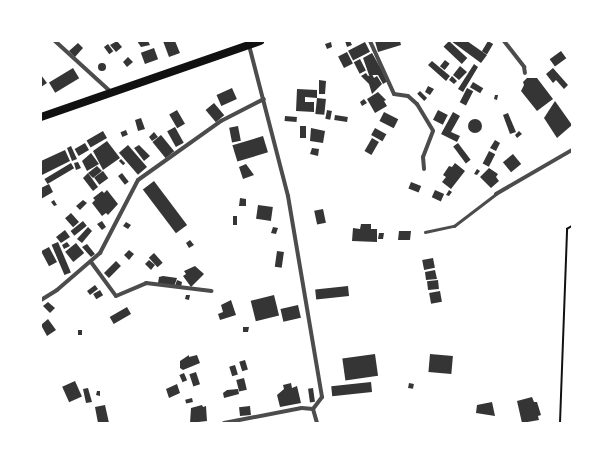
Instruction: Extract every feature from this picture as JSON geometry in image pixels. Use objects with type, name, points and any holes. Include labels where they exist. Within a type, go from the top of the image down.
[{"type":"main road","points":[[41,117],[254,42]]},
{"type":"street","points":[[55,41],[111,92]]},
{"type":"street","points":[[370,41],[394,94],[408,96],[417,104],[433,131],[423,157],[424,169]]},
{"type":"street","points":[[504,41],[524,67],[525,72]]},
{"type":"street","points":[[254,42],[264,99],[288,196],[321,383],[322,397],[313,409]]},
{"type":"street","points":[[41,300],[57,290],[100,253],[138,180],[221,121],[264,99]]},
{"type":"street","points":[[496,194],[572,150]]},
{"type":"street","points":[[90,262],[116,296],[146,283],[212,291]]},
{"type":"street","points":[[224,423],[302,408],[313,409]]},
{"type":"street","points":[[313,409],[317,423]]},
{"type":"lane","points":[[425,232],[454,226],[496,194]]},
{"type":"path","points":[[560,423],[567,229],[572,226]]},
{"type":"building","points":[[117,41],[122,47],[116,52],[110,45]]},
{"type":"building","points":[[137,41],[148,41],[150,45],[141,47]]},
{"type":"building","points":[[163,41],[175,41],[180,53],[169,57]]},
{"type":"building","points":[[345,41],[350,41],[352,45],[347,47]]},
{"type":"building","points":[[375,41],[400,41],[401,45],[378,52]]},
{"type":"building","points":[[449,41],[467,58],[462,64],[444,47]]},
{"type":"building","points":[[451,41],[467,41],[487,55],[481,63]]},
{"type":"building","points":[[488,41],[493,44],[487,54],[482,51]]},
{"type":"building","points":[[331,42],[332,47],[327,49],[325,44]]},
{"type":"building","points":[[365,42],[370,52],[353,60],[348,51]]},
{"type":"building","points":[[78,43],[83,48],[75,57],[69,51]]},
{"type":"building","points":[[108,44],[113,51],[109,54],[104,47]]},
{"type":"building","points":[[154,48],[158,59],[145,64],[141,53]]},
{"type":"building","points":[[561,51],[566,58],[555,67],[550,59]]},
{"type":"building","points":[[347,52],[353,64],[344,68],[338,57]]},
{"type":"building","points":[[372,53],[388,81],[383,84],[378,75],[369,75],[363,58]]},
{"type":"building","points":[[128,57],[133,62],[127,67],[123,62]]},
{"type":"building","points":[[360,59],[366,71],[360,74],[354,62]]},
{"type":"building","points":[[445,60],[450,64],[445,70],[440,66]]},
{"type":"building","points":[[432,61],[450,76],[446,81],[428,65]]},
{"type":"building","points":[[100,63],[104,63],[106,67],[104,71],[100,71],[98,69],[98,65]]},
{"type":"building","points":[[474,64],[478,67],[463,92],[458,89]]},
{"type":"building","points":[[460,66],[467,72],[459,80],[453,75]]},
{"type":"building","points":[[73,68],[79,78],[55,93],[49,82]]},
{"type":"building","points":[[553,68],[568,85],[564,89],[556,80],[553,83],[546,74]]},
{"type":"building","points":[[366,73],[368,76],[372,74],[374,78],[377,76],[382,84],[372,94],[369,84],[361,76]]},
{"type":"building","points":[[41,75],[47,83],[41,87]]},
{"type":"building","points":[[452,76],[457,81],[454,84],[449,80]]},
{"type":"building","points":[[527,78],[537,78],[553,99],[537,111],[521,91],[524,85],[523,82]]},
{"type":"building","points":[[319,80],[326,81],[325,94],[319,94]]},
{"type":"building","points":[[473,82],[483,88],[480,93],[470,87]]},
{"type":"building","points":[[428,86],[434,89],[430,95],[425,92]]},
{"type":"building","points":[[232,88],[237,99],[221,106],[216,95]]},
{"type":"building","points":[[467,88],[473,91],[466,105],[460,102]]},
{"type":"building","points":[[297,89],[317,90],[317,98],[305,97],[305,102],[314,102],[314,112],[296,111]]},
{"type":"building","points":[[420,91],[427,98],[424,101],[417,94]]},
{"type":"building","points":[[378,92],[386,100],[384,101],[387,106],[375,113],[367,99]]},
{"type":"building","points":[[495,95],[498,95],[497,100],[494,99]]},
{"type":"building","points":[[317,98],[326,99],[324,115],[315,114]]},
{"type":"building","points":[[364,99],[367,103],[362,106],[360,102]]},
{"type":"building","points":[[555,101],[572,125],[557,138],[544,118]]},
{"type":"building","points":[[214,103],[224,115],[216,122],[206,110]]},
{"type":"building","points":[[177,110],[185,124],[177,128],[169,114]]},
{"type":"building","points":[[327,110],[332,111],[330,120],[325,119]]},
{"type":"building","points":[[438,110],[448,115],[443,125],[433,120]]},
{"type":"building","points":[[384,112],[398,119],[394,128],[379,121]]},
{"type":"building","points":[[453,112],[460,116],[451,132],[460,136],[457,142],[441,134]]},
{"type":"building","points":[[508,113],[516,132],[510,134],[503,115]]},
{"type":"building","points":[[335,115],[348,117],[347,122],[334,120]]},
{"type":"building","points":[[285,116],[297,117],[297,122],[285,121]]},
{"type":"building","points":[[141,118],[145,129],[138,131],[135,120]]},
{"type":"building","points":[[472,119],[478,119],[482,123],[482,129],[478,133],[472,133],[468,129],[468,123]]},
{"type":"building","points":[[238,126],[241,141],[232,142],[229,128]]},
{"type":"building","points":[[300,126],[306,126],[306,138],[300,138]]},
{"type":"building","points":[[175,127],[184,143],[176,147],[167,131]]},
{"type":"building","points":[[311,128],[325,131],[323,143],[310,141]]},
{"type":"building","points":[[375,128],[386,134],[382,141],[371,135]]},
{"type":"building","points":[[126,130],[128,135],[122,137],[120,132]]},
{"type":"building","points":[[103,131],[107,138],[91,147],[87,140]]},
{"type":"building","points":[[519,131],[522,134],[517,138],[515,135]]},
{"type":"building","points":[[154,132],[158,137],[152,141],[149,137]]},
{"type":"building","points":[[161,135],[174,151],[166,158],[152,142]]},
{"type":"building","points":[[263,136],[268,152],[237,162],[232,145]]},
{"type":"building","points":[[372,138],[379,142],[371,155],[364,151]]},
{"type":"building","points":[[495,140],[500,143],[496,151],[490,148]]},
{"type":"building","points":[[107,141],[120,158],[103,170],[93,151]]},
{"type":"building","points":[[85,143],[89,150],[79,156],[75,149]]},
{"type":"building","points":[[458,143],[471,160],[466,163],[453,147]]},
{"type":"building","points":[[128,145],[147,167],[138,175],[119,153]]},
{"type":"building","points":[[139,145],[150,156],[144,161],[134,148]]},
{"type":"building","points":[[71,146],[77,159],[72,161],[67,148]]},
{"type":"building","points":[[312,148],[319,149],[318,156],[310,154]]},
{"type":"building","points":[[65,150],[70,161],[42,175],[41,161]]},
{"type":"building","points":[[489,151],[495,154],[489,167],[483,163]]},
{"type":"building","points":[[91,153],[99,164],[87,171],[82,161]]},
{"type":"building","points":[[513,154],[521,164],[511,172],[503,162]]},
{"type":"building","points":[[121,159],[125,163],[123,165],[119,161]]},
{"type":"building","points":[[78,162],[81,168],[76,170],[74,163]]},
{"type":"building","points":[[71,163],[74,168],[48,184],[44,179]]},
{"type":"building","points":[[455,163],[465,171],[451,189],[442,182],[446,177],[443,175],[449,166],[452,167]]},
{"type":"building","points":[[246,164],[254,175],[243,179],[239,167]]},
{"type":"building","points":[[97,166],[102,171],[93,178],[88,173]]},
{"type":"building","points":[[489,168],[498,174],[496,177],[499,181],[491,188],[480,177]]},
{"type":"building","points":[[477,169],[480,171],[477,175],[474,174]]},
{"type":"building","points":[[103,171],[108,178],[99,185],[94,177]]},
{"type":"building","points":[[88,173],[98,187],[93,191],[83,178]]},
{"type":"building","points":[[122,173],[129,182],[125,185],[118,176]]},
{"type":"building","points":[[154,181],[187,225],[176,233],[143,189]]},
{"type":"building","points":[[411,182],[421,186],[419,193],[408,188]]},
{"type":"building","points":[[49,184],[53,192],[41,199],[41,188]]},
{"type":"building","points":[[107,190],[118,204],[108,215],[106,213],[102,216],[92,203],[95,200],[93,198],[102,191],[104,193]]},
{"type":"building","points":[[435,190],[444,194],[441,201],[432,197]]},
{"type":"building","points":[[449,190],[452,192],[449,196],[446,195]]},
{"type":"building","points":[[240,198],[246,199],[246,206],[239,206]]},
{"type":"building","points":[[54,200],[57,205],[54,206],[51,202]]},
{"type":"building","points":[[83,200],[87,203],[80,210],[76,206]]},
{"type":"building","points":[[258,205],[273,207],[271,221],[256,219]]},
{"type":"building","points":[[323,209],[326,223],[317,225],[314,211]]},
{"type":"building","points":[[71,213],[79,222],[73,227],[65,218]]},
{"type":"building","points":[[233,216],[237,216],[237,225],[233,225]]},
{"type":"building","points":[[83,221],[87,226],[74,236],[71,231]]},
{"type":"building","points":[[102,221],[106,227],[102,230],[97,224]]},
{"type":"building","points":[[126,222],[131,225],[128,229],[123,226]]},
{"type":"building","points":[[361,224],[371,224],[371,229],[377,229],[377,242],[352,241],[353,228],[360,229]]},
{"type":"building","points":[[88,227],[92,231],[82,243],[77,239]]},
{"type":"building","points":[[273,227],[278,228],[276,234],[271,233]]},
{"type":"building","points":[[65,230],[70,237],[61,243],[56,237]]},
{"type":"building","points":[[399,231],[411,231],[410,240],[398,240]]},
{"type":"building","points":[[379,233],[384,233],[383,239],[378,239]]},
{"type":"building","points":[[190,240],[194,245],[189,248],[186,243]]},
{"type":"building","points":[[58,242],[71,272],[64,275],[52,245]]},
{"type":"building","points":[[67,242],[70,246],[64,249],[62,245]]},
{"type":"building","points":[[76,243],[84,253],[73,262],[65,252]]},
{"type":"building","points":[[87,244],[95,254],[91,257],[82,247]]},
{"type":"building","points":[[49,247],[57,262],[49,266],[41,251]]},
{"type":"building","points":[[129,250],[134,254],[129,260],[124,255]]},
{"type":"building","points":[[277,251],[284,252],[282,268],[275,267]]},
{"type":"building","points":[[154,253],[163,263],[157,267],[149,258]]},
{"type":"building","points":[[433,258],[435,268],[424,270],[422,260]]},
{"type":"building","points":[[149,260],[155,265],[151,270],[145,264]]},
{"type":"building","points":[[116,261],[121,266],[109,278],[104,273]]},
{"type":"building","points":[[195,266],[204,274],[191,287],[183,276],[186,274],[184,271]]},
{"type":"building","points":[[435,270],[437,279],[426,280],[425,272]]},
{"type":"building","points":[[163,276],[177,278],[174,287],[158,283],[159,277]]},
{"type":"building","points":[[177,280],[182,282],[181,287],[175,286]]},
{"type":"building","points":[[438,280],[439,289],[428,290],[427,281]]},
{"type":"building","points":[[95,285],[98,289],[90,295],[87,291]]},
{"type":"building","points":[[348,286],[349,296],[316,299],[315,289]]},
{"type":"building","points":[[100,290],[103,295],[96,299],[93,294]]},
{"type":"building","points":[[440,291],[442,302],[431,304],[429,293]]},
{"type":"building","points":[[186,295],[190,295],[189,300],[185,299]]},
{"type":"building","points":[[274,295],[279,315],[256,321],[251,301]]},
{"type":"building","points":[[231,300],[236,315],[220,320],[218,314],[223,312],[221,305]]},
{"type":"building","points":[[48,302],[55,308],[50,313],[43,306]]},
{"type":"building","points":[[298,305],[301,318],[283,322],[280,309]]},
{"type":"building","points":[[127,307],[131,314],[114,324],[110,317]]},
{"type":"building","points":[[48,319],[56,330],[47,336],[41,325]]},
{"type":"building","points":[[243,327],[249,327],[248,332],[243,332]]},
{"type":"building","points":[[78,330],[82,330],[82,335],[78,335]]},
{"type":"building","points":[[375,354],[378,376],[345,380],[342,359]]},
{"type":"building","points":[[430,354],[453,356],[451,374],[428,372]]},
{"type":"building","points":[[189,355],[189,357],[197,355],[200,363],[183,370],[180,368],[180,361]]},
{"type":"building","points":[[245,360],[248,370],[242,371],[239,362]]},
{"type":"building","points":[[235,365],[238,375],[232,376],[229,367]]},
{"type":"building","points":[[196,372],[200,384],[193,387],[189,374]]},
{"type":"building","points":[[184,373],[187,380],[183,382],[179,375]]},
{"type":"building","points":[[244,378],[247,390],[239,392],[236,380]]},
{"type":"building","points":[[75,381],[82,397],[69,402],[62,387]]},
{"type":"building","points":[[371,382],[372,392],[332,396],[331,386]]},
{"type":"building","points":[[291,383],[292,388],[297,386],[301,403],[280,407],[277,395],[284,389],[283,385]]},
{"type":"building","points":[[409,383],[414,384],[413,389],[408,388]]},
{"type":"building","points":[[177,384],[180,393],[169,398],[166,389]]},
{"type":"building","points":[[88,388],[92,402],[86,403],[83,389]]},
{"type":"building","points":[[313,388],[315,402],[310,403],[308,389]]},
{"type":"building","points":[[238,389],[239,394],[224,398],[223,393],[227,390]]},
{"type":"building","points":[[97,391],[100,391],[100,396],[96,395]]},
{"type":"building","points":[[532,397],[534,402],[537,402],[541,415],[538,416],[539,420],[522,423],[517,401]]},
{"type":"building","points":[[192,398],[193,402],[186,404],[185,400]]},
{"type":"building","points":[[492,402],[495,416],[476,413],[477,405]]},
{"type":"building","points":[[105,405],[109,423],[98,423],[95,407]]},
{"type":"building","points":[[202,405],[203,407],[206,406],[207,421],[190,423],[191,408]]},
{"type":"building","points":[[250,406],[251,415],[240,416],[239,407]]}]
